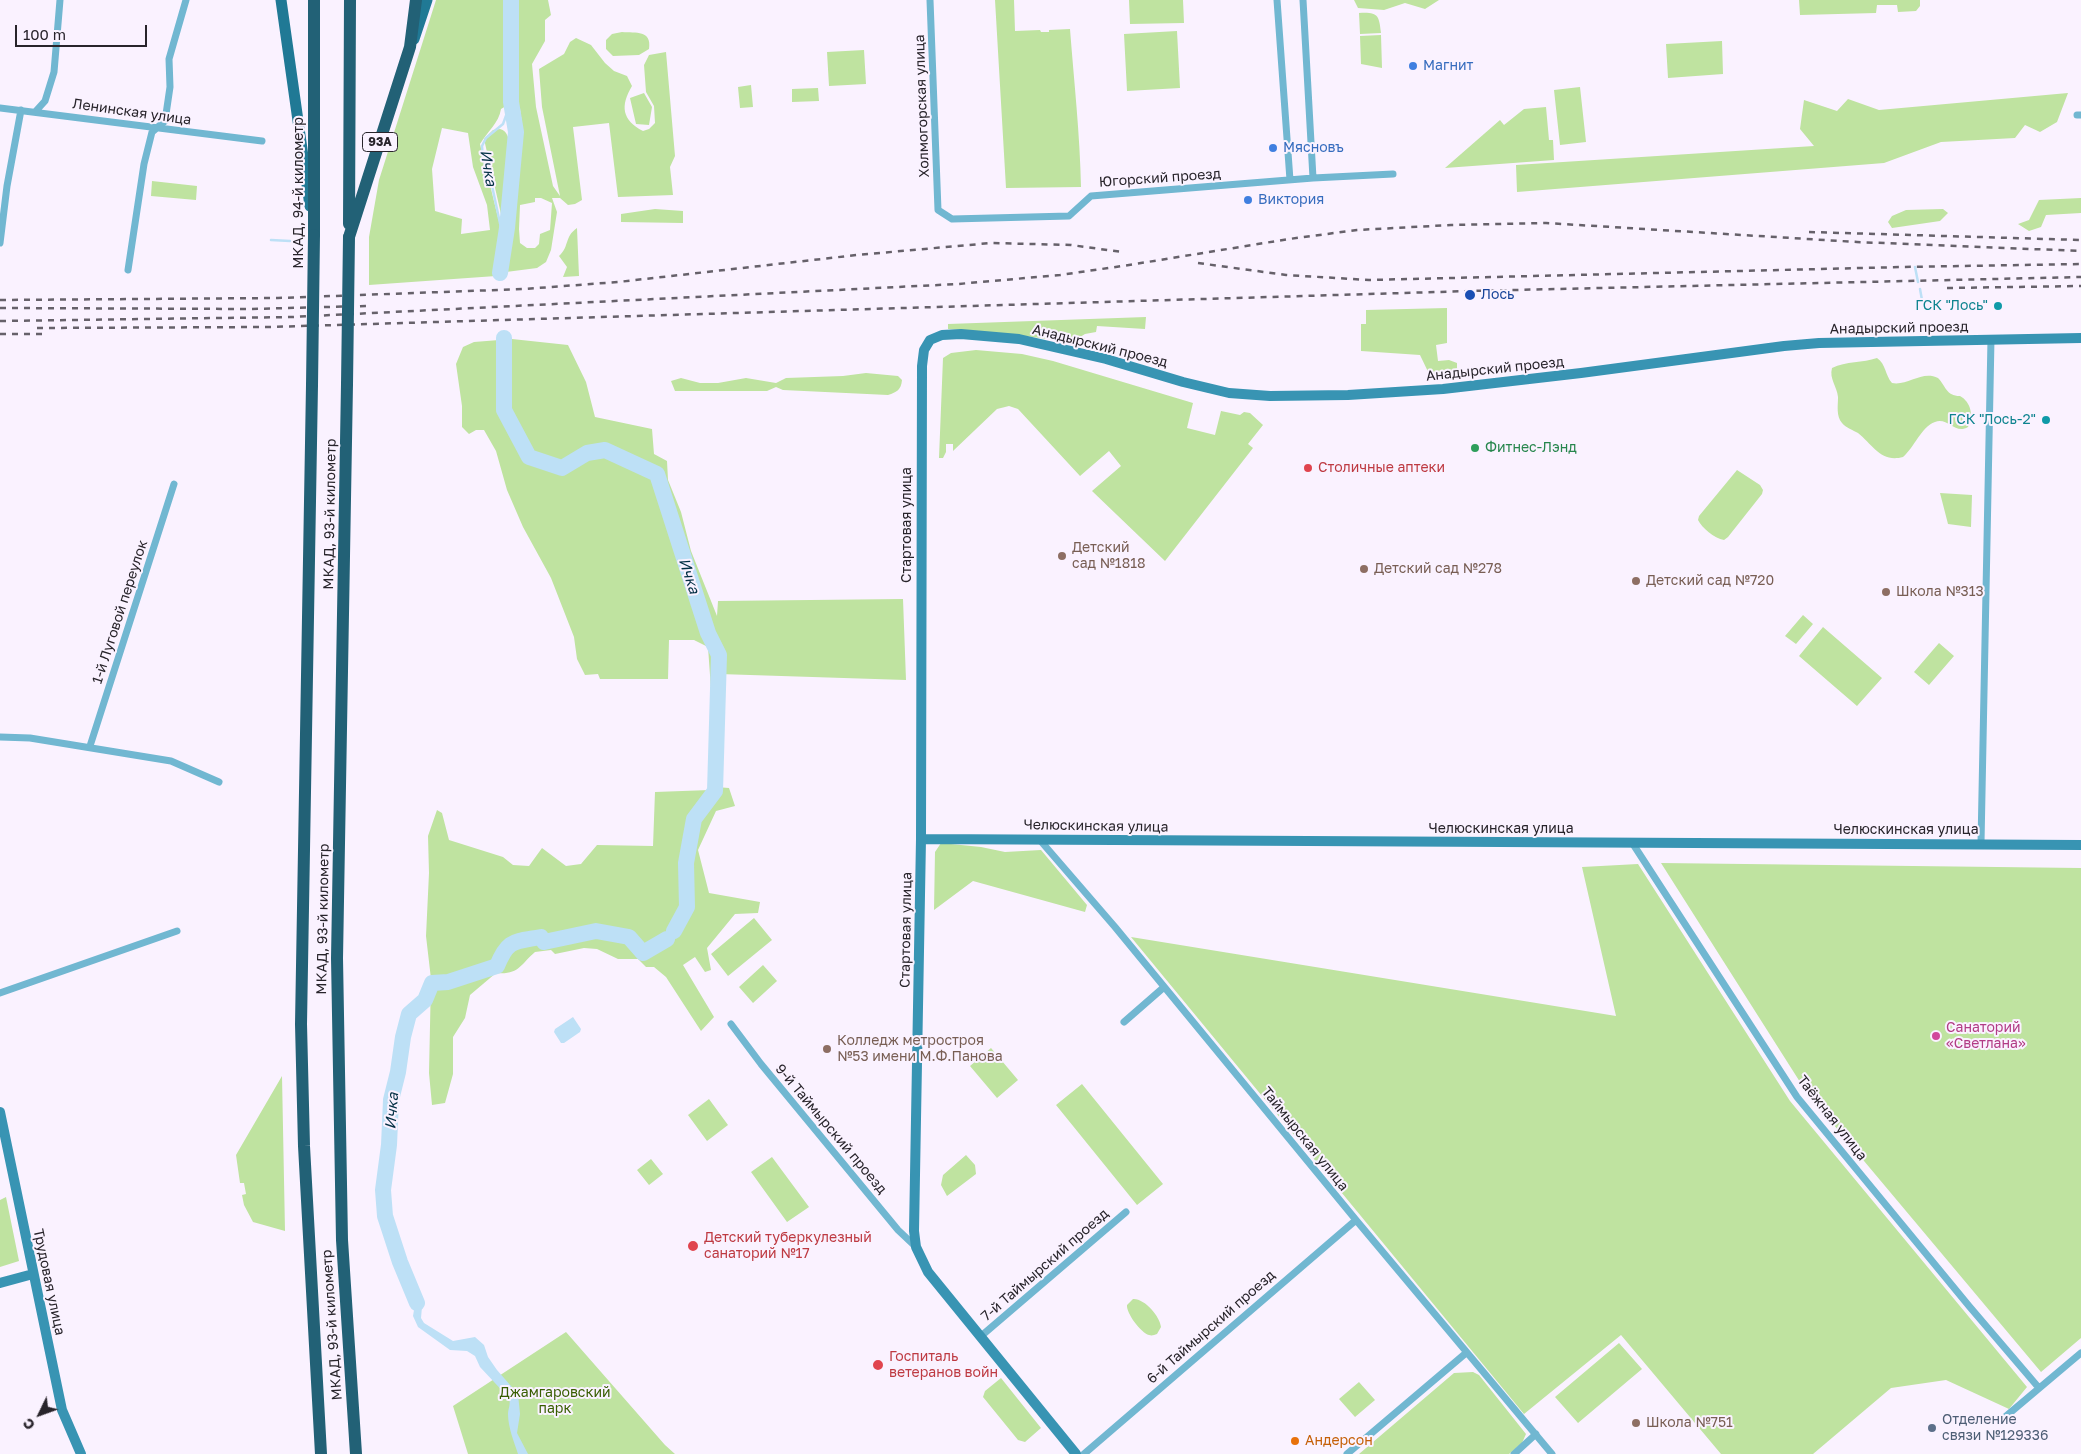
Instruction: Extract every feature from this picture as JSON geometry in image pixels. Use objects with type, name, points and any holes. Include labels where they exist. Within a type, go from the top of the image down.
[{"type":"highway","name":"МКАД, 94-й километр","points":[[312,385],[314,0]]},
{"type":"highway","points":[[349,237],[350,0]]},
{"type":"highway","name":"93A","points":[[349,237],[410,47],[416,0]]},
{"type":"highway","name":"МКАД, 93-й километр","points":[[349,237],[337,985],[342,1240],[356,1454]]},
{"type":"highway","name":"МКАД, 93-й километр","points":[[312,385],[301,1024],[304,1146],[321,1454]]},
{"type":"main road","points":[[282,0],[287,48],[314,235]]},
{"type":"main road","points":[[410,47],[427,0]]},
{"type":"street","points":[[35,112],[46,101],[54,72],[60,0]]},
{"type":"street","points":[[128,270],[144,164],[152,132],[165,120],[170,87],[169,59],[186,0]]},
{"type":"street","name":"Холмогорская улица","points":[[930,0],[938,210]]},
{"type":"street","points":[[1277,0],[1290,180]]},
{"type":"street","points":[[1303,0],[1314,178]]},
{"type":"street","name":"Ленинская улица","points":[[0,108],[262,142]]},
{"type":"street","points":[[0,243],[3,186],[20,110]]},
{"type":"street","name":"Югорский проезд","points":[[938,210],[952,219],[1069,216],[1091,196],[1314,178],[1393,174]]},
{"type":"street","name":"Анадырский проезд","points":[[924,350],[930,340],[942,335],[961,334],[1019,340],[1106,359],[1216,391],[1270,396],[1443,389],[1784,346],[2081,338]]},
{"type":"street","points":[[1981,843],[1991,339]]},
{"type":"street","name":"Стартовая улица","points":[[924,350],[922,366],[921,462],[921,838],[914,1231],[916,1247],[928,1272],[1076,1454]]},
{"type":"street","name":"1-й Луговой переулок","points":[[90,746],[174,484]]},
{"type":"street","points":[[0,736],[90,746],[170,761],[219,782]]},
{"type":"street","name":"Челюскинская улица","points":[[921,838],[1633,844],[1981,843],[2081,845]]},
{"type":"street","name":"Таймырская улица","points":[[1039,839],[1115,926],[1163,988],[1552,1454]]},
{"type":"street","name":"Таёжная улица","points":[[1633,844],[1797,1097],[1969,1306],[2040,1388]]},
{"type":"street","points":[[0,992],[177,931]]},
{"type":"street","points":[[1124,1022],[1163,988]]},
{"type":"street","name":"9-й Таймырский проезд","points":[[731,1024],[761,1064],[892,1223],[916,1247]]},
{"type":"street","name":"Трудовая улица","points":[[0,1112],[62,1410],[81,1454]]},
{"type":"street","name":"7-й Таймырский проезд","points":[[980,1337],[1126,1212]]},
{"type":"street","name":"6-й Таймырский проезд","points":[[1084,1454],[1356,1220]]},
{"type":"street","points":[[0,1283],[33,1274]]},
{"type":"street","points":[[1347,1454],[1466,1353]]},
{"type":"street","points":[[2005,1418],[2081,1353]]},
{"type":"street","points":[[1514,1454],[1536,1434]]},
{"type":"green space","points":[[436,0],[548,0],[551,15],[545,20],[545,41],[532,64],[536,107],[553,186],[560,196],[542,107],[539,69],[564,54],[570,42],[576,38],[591,45],[614,71],[627,76],[632,86],[626,100],[625,112],[631,122],[643,131],[649,129],[655,123],[654,106],[646,92],[644,65],[649,55],[666,52],[675,156],[670,167],[673,195],[618,197],[609,123],[573,127],[582,200],[568,205],[560,198],[552,198],[557,212],[551,250],[546,262],[537,268],[506,272],[506,246],[512,201],[516,199],[523,132],[520,109],[511,103],[501,109],[495,123],[480,144],[504,242],[500,273],[496,276],[369,285],[369,237],[379,180]],"holes":[[[442,128],[468,133],[473,167],[487,205],[490,230],[461,234],[462,219],[435,211],[432,169]],[[535,198],[541,198],[552,203],[550,230],[540,234],[539,244],[535,248],[527,248],[520,243],[520,205],[535,202]]]},
{"type":"green space","points":[[995,0],[1014,0],[1015,31],[1040,30],[1041,32],[1049,32],[1049,30],[1070,29],[1081,187],[1006,188]]},
{"type":"green space","points":[[1129,0],[1183,0],[1184,23],[1130,24]]},
{"type":"green space","points":[[1354,0],[1439,0],[1425,9],[1405,3],[1384,10],[1358,8]]},
{"type":"green space","points":[[1799,0],[1920,0],[1920,6],[1916,11],[1898,12],[1897,5],[1877,5],[1876,13],[1800,15]]},
{"type":"green space","points":[[1359,13],[1374,14],[1378,18],[1381,33],[1360,34]]},
{"type":"green space","points":[[1177,31],[1180,88],[1127,91],[1124,34]]},
{"type":"green space","points":[[622,32],[642,34],[648,38],[649,49],[639,55],[613,56],[606,49],[606,40],[612,34]]},
{"type":"green space","points":[[1381,35],[1382,68],[1361,64],[1360,36]]},
{"type":"green space","points":[[1722,41],[1723,74],[1668,78],[1666,44]]},
{"type":"green space","points":[[864,50],[866,84],[829,86],[827,52]]},
{"type":"green space","points":[[751,85],[753,107],[740,108],[738,87]]},
{"type":"green space","points":[[1580,87],[1586,142],[1560,145],[1554,90]]},
{"type":"green space","points":[[818,88],[819,101],[792,102],[792,89]]},
{"type":"green space","points":[[644,93],[652,107],[649,125],[636,124],[630,98]]},
{"type":"green space","points":[[2068,93],[2057,122],[2040,132],[2025,125],[2015,138],[1941,142],[1884,163],[1517,192],[1516,165],[1814,146],[1800,129],[1804,100],[1837,111],[1848,99],[1879,110]]},
{"type":"green space","points":[[1546,107],[1549,140],[1553,140],[1554,160],[1445,168],[1500,120],[1504,125],[1524,109]]},
{"type":"green space","points":[[500,129],[505,132],[510,145],[509,179],[504,223],[484,139],[493,130]]},
{"type":"green space","points":[[152,181],[197,186],[196,200],[151,196]]},
{"type":"green space","points":[[2081,198],[2081,213],[2046,215],[2041,227],[2029,231],[2018,224],[2029,220],[2039,200]]},
{"type":"green space","points":[[655,209],[683,211],[683,223],[621,222],[621,214]]},
{"type":"green space","points":[[1943,209],[1948,213],[1940,221],[1892,228],[1888,222],[1892,216],[1906,210]]},
{"type":"green space","points":[[577,228],[579,276],[563,277],[567,267],[559,256],[565,249],[570,235]]},
{"type":"green space","points":[[1447,308],[1447,343],[1436,345],[1438,361],[1449,360],[1457,363],[1457,377],[1432,380],[1420,355],[1361,351],[1361,324],[1366,324],[1366,310]]},
{"type":"green space","points":[[1146,317],[1145,329],[1097,326],[1096,332],[1085,334],[1072,342],[948,329],[948,324]]},
{"type":"green space","points":[[512,339],[568,345],[586,382],[595,417],[652,429],[654,454],[667,461],[668,480],[681,512],[691,551],[717,616],[718,601],[903,599],[906,680],[719,674],[716,787],[729,788],[735,806],[716,811],[698,850],[709,893],[760,902],[758,913],[735,914],[707,948],[711,970],[705,972],[695,957],[683,965],[714,1017],[701,1031],[666,977],[654,967],[646,967],[638,959],[618,959],[597,949],[584,948],[555,954],[551,950],[535,952],[514,971],[496,973],[470,995],[465,1018],[453,1037],[453,1074],[445,1103],[432,1105],[429,1073],[431,979],[426,936],[429,873],[428,836],[437,810],[442,813],[449,840],[503,857],[513,865],[529,866],[542,848],[566,866],[581,864],[597,845],[653,846],[655,792],[710,790],[712,703],[708,647],[694,640],[669,640],[668,679],[600,679],[598,674],[585,675],[577,659],[574,637],[551,578],[523,527],[507,490],[496,451],[484,430],[476,430],[469,434],[462,427],[462,406],[456,364],[463,347],[474,342]]},
{"type":"green space","points":[[976,350],[1022,354],[1053,361],[1193,403],[1187,428],[1215,435],[1221,411],[1240,415],[1244,412],[1250,413],[1263,425],[1248,444],[1253,448],[1165,561],[1092,491],[1121,466],[1109,451],[1080,476],[1018,409],[1009,406],[997,409],[953,451],[953,444],[946,444],[946,452],[943,458],[939,458],[943,358],[951,353]]},
{"type":"green space","points":[[1877,358],[1882,363],[1892,383],[1926,376],[1938,378],[1949,392],[1955,396],[1960,396],[1967,402],[1971,414],[1968,427],[1959,429],[1944,422],[1935,422],[1926,428],[1903,457],[1889,457],[1878,452],[1858,433],[1845,426],[1840,420],[1838,397],[1831,372],[1832,368],[1837,366]]},
{"type":"green space","points":[[866,373],[898,376],[902,380],[901,386],[896,392],[888,395],[783,390],[776,387],[767,391],[675,391],[671,381],[681,378],[700,383],[718,383],[746,378],[776,383],[786,378],[843,376]]},
{"type":"green space","points":[[1737,470],[1760,485],[1763,490],[1762,494],[1724,540],[1709,532],[1698,520],[1699,516]]},
{"type":"green space","points":[[1940,493],[1972,495],[1971,527],[1948,524]]},
{"type":"green space","points":[[1803,615],[1813,624],[1796,644],[1785,636]]},
{"type":"green space","points":[[1823,627],[1882,678],[1857,706],[1799,656]]},
{"type":"green space","points":[[1939,643],[1954,656],[1929,685],[1914,672]]},
{"type":"green space","points":[[941,843],[981,847],[1005,852],[1041,850],[1087,905],[1085,912],[973,881],[934,910],[935,852]]},
{"type":"green space","points":[[1661,863],[2081,868],[2081,1338],[2041,1372],[1807,1093]]},
{"type":"green space","points":[[1638,864],[1790,1101],[2027,1387],[2009,1409],[1946,1380],[1891,1388],[1813,1454],[1721,1454],[1621,1335],[1524,1414],[1131,937],[1616,1016],[1582,867]]},
{"type":"green space","points":[[754,918],[772,940],[728,976],[711,954]]},
{"type":"green space","points":[[763,965],[777,981],[753,1003],[739,987]]},
{"type":"green space","points":[[991,1048],[1018,1080],[997,1098],[970,1066]]},
{"type":"green space","points":[[282,1076],[285,1231],[253,1222],[244,1205],[242,1195],[246,1194],[244,1183],[240,1183],[236,1155]]},
{"type":"green space","points":[[1082,1084],[1163,1184],[1137,1205],[1056,1105]]},
{"type":"green space","points":[[709,1099],[728,1125],[707,1141],[688,1115]]},
{"type":"green space","points":[[966,1155],[975,1165],[976,1174],[947,1196],[941,1185],[943,1175]]},
{"type":"green space","points":[[772,1157],[809,1207],[787,1222],[751,1172]]},
{"type":"green space","points":[[651,1159],[663,1174],[649,1185],[637,1170]]},
{"type":"green space","points":[[6,1197],[19,1261],[0,1267],[0,1200]]},
{"type":"green space","points":[[1133,1299],[1142,1301],[1155,1313],[1161,1327],[1157,1334],[1151,1335],[1142,1331],[1135,1322],[1127,1309],[1127,1305]]},
{"type":"green space","name":"Джамгаровский парк","points":[[566,1332],[675,1454],[468,1454],[453,1406]]},
{"type":"green space","points":[[1619,1343],[1642,1369],[1578,1423],[1555,1397]]},
{"type":"green space","points":[[1473,1372],[1479,1375],[1526,1434],[1522,1443],[1509,1454],[1359,1454],[1454,1373]]},
{"type":"green space","points":[[1001,1378],[1041,1428],[1025,1442],[1018,1440],[983,1397],[985,1391]]},
{"type":"green space","points":[[1359,1382],[1375,1400],[1355,1417],[1339,1399]]},
{"type":"water","points":[[573,1017],[581,1029],[580,1032],[564,1043],[561,1043],[554,1032],[555,1029]]},
{"type":"water","points":[[411,1282],[422,1307],[421,1318],[424,1323],[453,1341],[475,1337],[484,1345],[488,1357],[497,1370],[518,1394],[520,1414],[517,1433],[528,1454],[518,1454],[508,1419],[509,1398],[480,1367],[475,1356],[467,1351],[450,1350],[418,1327],[413,1316],[415,1304],[408,1283]]},
{"type":"waterway","name":"Ичка","points":[[500,273],[507,228],[516,132],[511,102],[511,0]]},
{"type":"waterway","name":"Ичка","points":[[504,242],[491,181],[483,158],[482,146],[486,138],[503,124],[511,102]]},
{"type":"waterway","points":[[271,240],[290,241]]},
{"type":"waterway","points":[[1915,267],[1918,282]]},
{"type":"waterway","points":[[1920,289],[1922,300]]},
{"type":"waterway","name":"Ичка","points":[[504,338],[504,410],[529,457],[562,468],[587,453],[605,450],[657,474],[708,633],[719,655],[715,791],[694,819],[686,863],[687,907],[674,931]]},
{"type":"waterway","name":"Ичка","points":[[417,1303],[400,1262],[385,1216],[383,1190],[389,1145],[391,1100],[409,1014],[425,1000],[432,983],[448,982],[497,966],[509,946],[518,941],[541,937],[544,942],[596,931],[629,937],[643,953],[667,939]]},
{"type":"railway","points":[[0,321],[292,317],[958,284],[1060,275],[1357,230],[1451,225],[1546,223],[1857,242],[2081,251]]},
{"type":"railway","points":[[1809,232],[2081,240]]},
{"type":"railway","points":[[0,300],[278,298],[524,289],[618,282],[857,255],[991,243],[1071,245],[1122,252]]},
{"type":"railway","points":[[1198,263],[1286,275],[1369,280],[2081,264]]},
{"type":"railway","points":[[37,328],[269,327],[1470,291],[2081,277]]},
{"type":"railway","points":[[1947,288],[2081,286]]},
{"type":"railway","points":[[0,308],[250,309],[366,306]]},
{"type":"railway","points":[[0,334],[47,334]]},
{"type":"place","name":"Магнит","points":[[1413,66]]},
{"type":"place","name":"Мясновъ","points":[[1273,148]]},
{"type":"place","name":"Виктория","points":[[1248,200]]},
{"type":"place","name":"Лось","points":[[1470,295]]},
{"type":"place","name":"ГСК \"Лось\"","points":[[1998,306]]},
{"type":"place","name":"ГСК \"Лось-2\"","points":[[2046,420]]},
{"type":"place","name":"Фитнес-Лэнд","points":[[1475,448]]},
{"type":"place","name":"Столичные аптеки","points":[[1308,468]]},
{"type":"place","name":"Детский сад №1818","points":[[1062,556]]},
{"type":"place","name":"Детский сад №278","points":[[1364,569]]},
{"type":"place","name":"Детский сад №720","points":[[1636,581]]},
{"type":"place","name":"Школа №313","points":[[1886,592]]},
{"type":"place","name":"Санаторий «Светлана»","points":[[1936,1036]]},
{"type":"place","name":"Колледж метростроя №53 имени М.Ф.Панова","points":[[827,1049]]},
{"type":"place","name":"Детский туберкулезный санаторий №17","points":[[693,1246]]},
{"type":"place","name":"Госпиталь ветеранов войн","points":[[878,1365]]},
{"type":"place","name":"Школа №751","points":[[1636,1423]]},
{"type":"place","name":"Отделение связи №129336","points":[[1932,1428]]},
{"type":"place","name":"Андерсон","points":[[1295,1441]]}]
